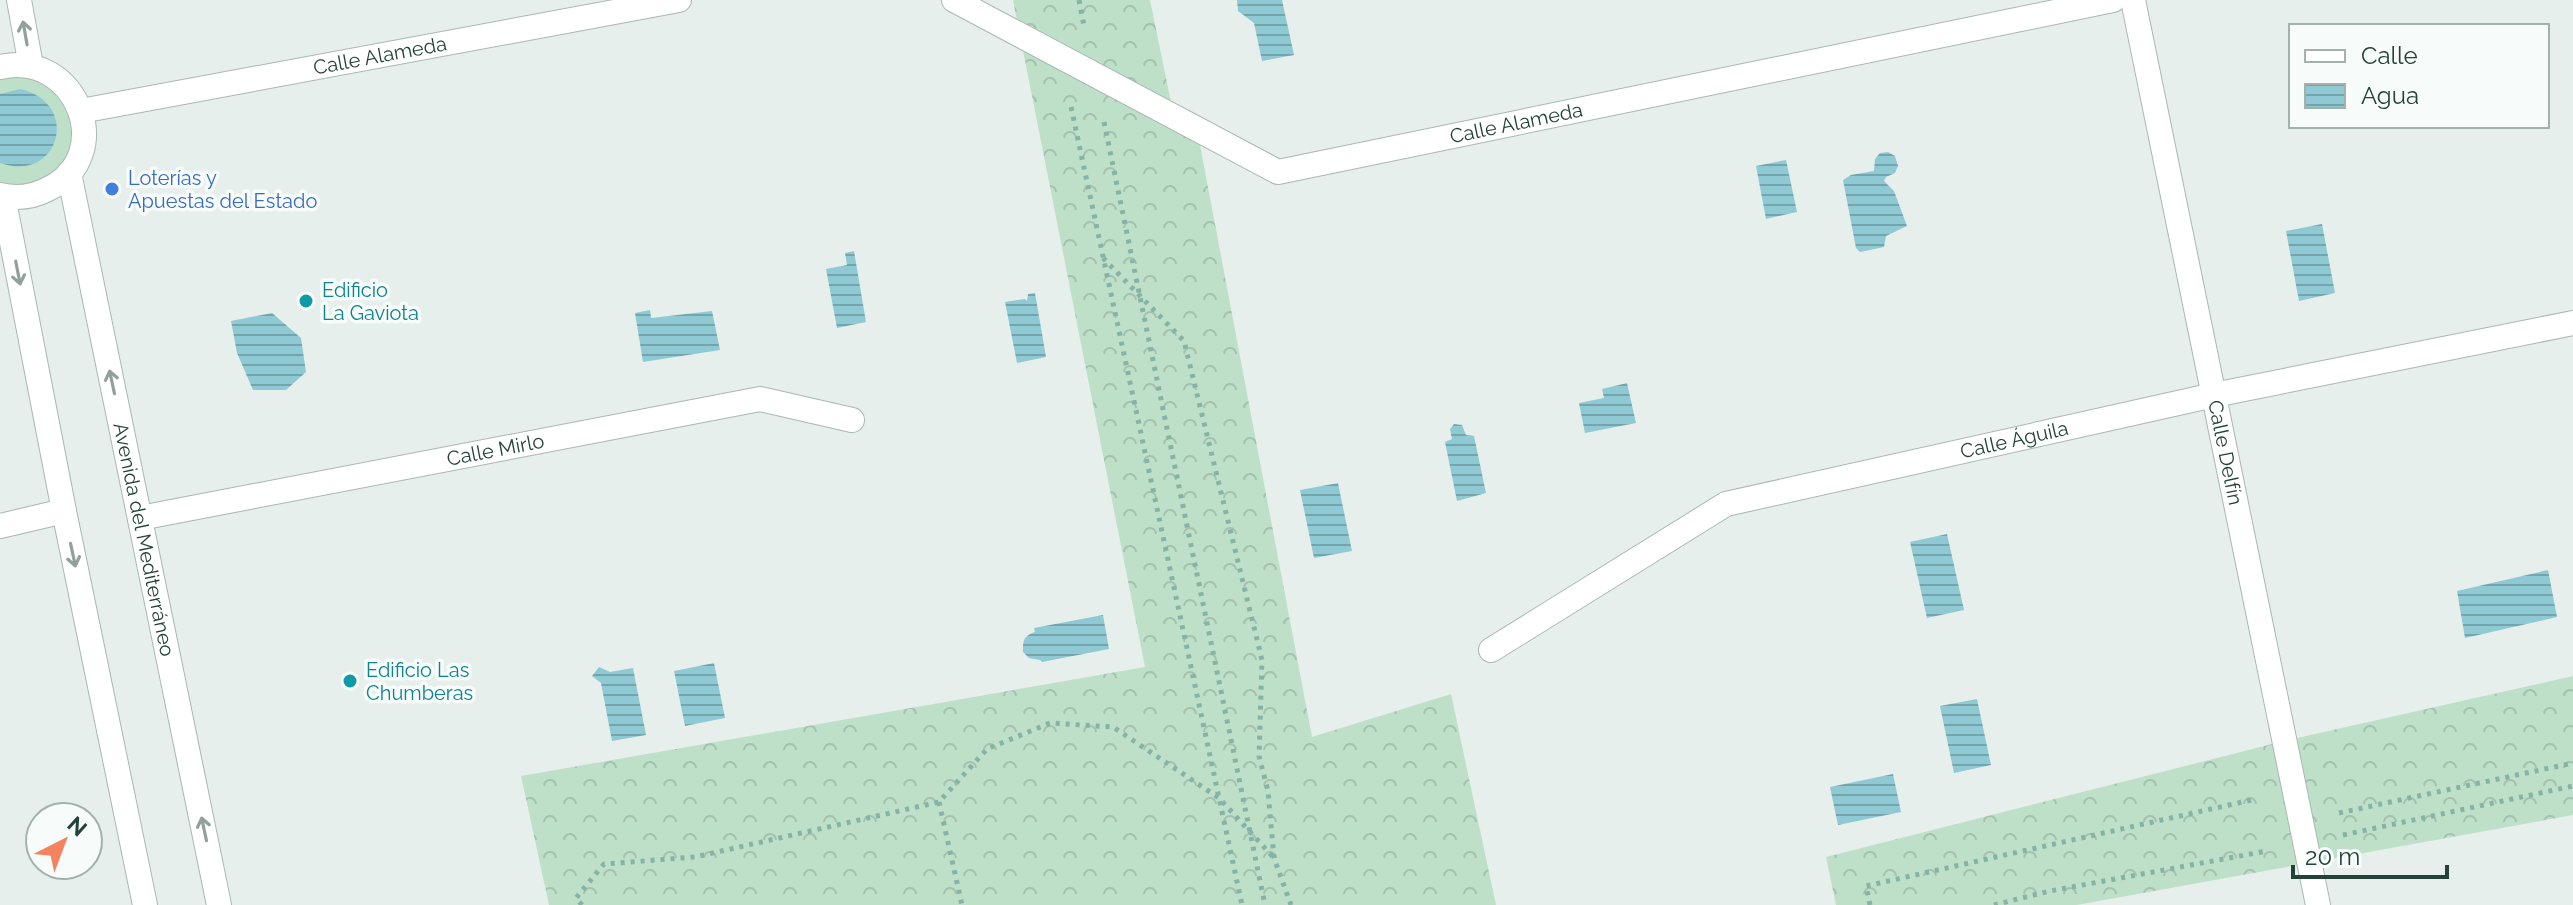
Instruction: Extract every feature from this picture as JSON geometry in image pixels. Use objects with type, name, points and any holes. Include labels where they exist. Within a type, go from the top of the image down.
[{"type":"street","points":[[19,0],[31,66]]},
{"type":"street","name":"Calle Alameda","points":[[81,111],[679,0]]},
{"type":"street","name":"Calle Alameda","points":[[954,0],[1278,172],[2113,0]]},
{"type":"street","name":"Calle Delfín","points":[[2133,0],[2318,905]]},
{"type":"street","points":[[0,67],[31,66],[47,71],[62,81],[74,95],[81,111],[84,133],[80,154],[69,173],[55,186],[39,194],[21,197],[2,195],[145,905]]},
{"type":"street","name":"Avenida del Mediterráneo","points":[[69,173],[219,905]]},
{"type":"street","name":"Calle Águila","points":[[1491,650],[1726,504],[2214,395],[2573,323]]},
{"type":"street","name":"Calle Mirlo","points":[[140,518],[760,399],[852,420]]},
{"type":"street","points":[[0,526],[64,511]]},
{"type":"path","points":[[1079,0],[1085,31]]},
{"type":"path","points":[[1060,56],[1242,905]]},
{"type":"path","points":[[1101,108],[1265,905]]},
{"type":"path","points":[[1103,257],[1184,341],[1262,660],[1259,756],[1268,791],[1274,858],[1291,905]]},
{"type":"path","points":[[582,905],[576,898],[604,864],[695,857],[939,802],[987,749],[1050,723],[1113,727],[1219,798],[1274,858]]},
{"type":"path","points":[[1994,905],[2303,833],[2573,763]]},
{"type":"path","points":[[2303,833],[2573,786]]},
{"type":"path","points":[[1870,905],[1866,886],[2295,791]]},
{"type":"path","points":[[939,802],[962,905]]},
{"type":"green space","points":[[1013,0],[1150,0],[1174,117],[1197,129],[1312,737],[1451,694],[1496,905],[549,905],[521,776],[1145,667]]},
{"type":"green space","points":[[22,75],[41,79],[55,91],[72,119],[73,138],[70,151],[53,172],[41,179],[14,185],[0,182],[0,78]]},
{"type":"green space","points":[[2573,676],[2573,815],[2077,905],[1836,905],[1826,857],[2284,741]]},
{"type":"water","points":[[1237,0],[1282,0],[1294,55],[1262,61],[1254,23],[1238,11]]},
{"type":"water","points":[[20,89],[39,97],[51,109],[56,124],[55,139],[49,153],[37,162],[20,166],[0,163],[0,94]]},
{"type":"water","points":[[1888,152],[1895,156],[1898,166],[1895,173],[1884,181],[1894,191],[1907,226],[1886,236],[1884,247],[1860,252],[1856,248],[1843,180],[1851,175],[1874,171],[1875,159],[1880,153]]},
{"type":"water","points":[[1786,160],[1797,212],[1766,219],[1756,166]]},
{"type":"water","points":[[2322,224],[2335,293],[2299,301],[2286,231]]},
{"type":"water","points":[[854,251],[866,322],[837,328],[826,269],[847,265],[845,253]]},
{"type":"water","points":[[1035,293],[1046,357],[1017,363],[1005,302],[1027,301],[1028,294]]},
{"type":"water","points":[[650,310],[651,318],[712,311],[720,350],[643,362],[635,313]]},
{"type":"water","points":[[272,313],[301,338],[306,372],[286,390],[253,390],[237,353],[231,321]]},
{"type":"water","points":[[1627,383],[1636,423],[1585,433],[1579,403],[1604,398],[1602,389]]},
{"type":"water","points":[[1454,424],[1462,425],[1466,435],[1474,436],[1486,493],[1457,501],[1445,442],[1452,439],[1450,429]]},
{"type":"water","points":[[1338,483],[1352,551],[1314,558],[1300,490]]},
{"type":"water","points":[[1947,534],[1964,610],[1927,618],[1910,542]]},
{"type":"water","points":[[2548,570],[2557,617],[2465,638],[2457,591]]},
{"type":"water","points":[[1103,615],[1109,649],[1042,662],[1029,658],[1023,652],[1024,639],[1035,632],[1034,628]]},
{"type":"water","points":[[714,663],[725,718],[685,726],[674,671]]},
{"type":"water","points":[[599,667],[610,672],[633,668],[646,735],[612,741],[601,683],[592,676]]},
{"type":"water","points":[[1977,699],[1991,765],[1954,773],[1940,706]]},
{"type":"water","points":[[1893,774],[1901,812],[1838,825],[1830,787]]},
{"type":"place","name":"Loterías y Apuestas del Estado","points":[[112,189]]},
{"type":"place","name":"Edificio La Gaviota","points":[[306,301]]},
{"type":"place","name":"Edificio Las Chumberas","points":[[350,681]]}]
